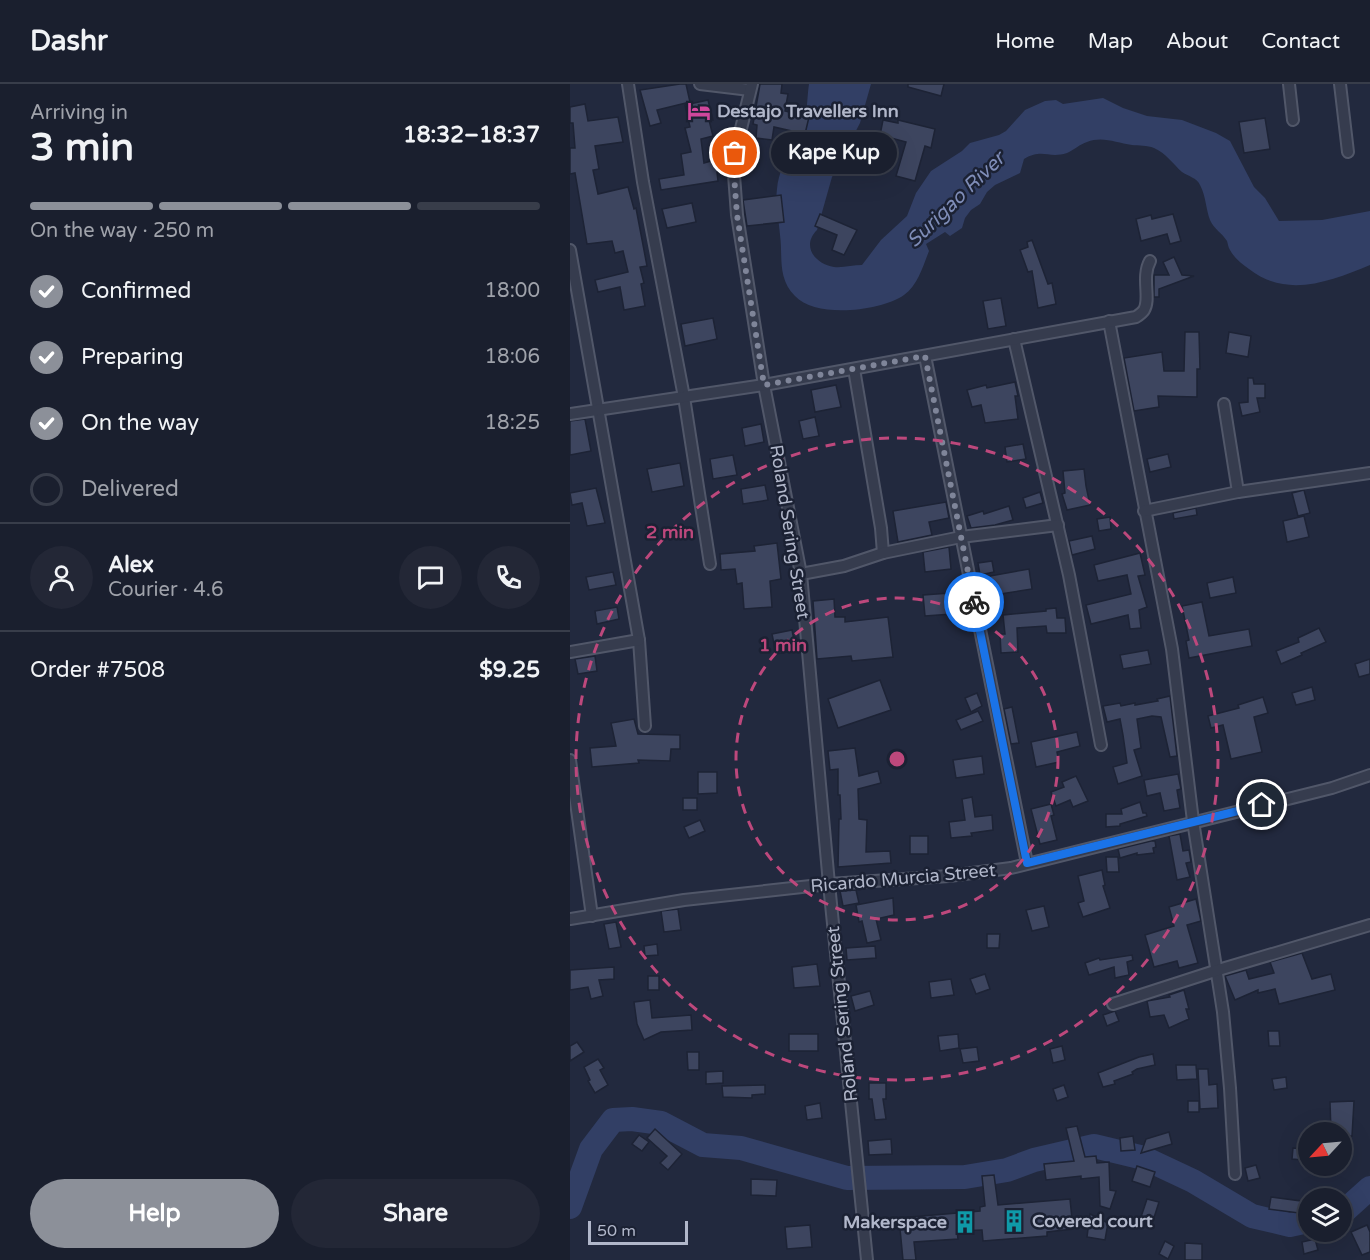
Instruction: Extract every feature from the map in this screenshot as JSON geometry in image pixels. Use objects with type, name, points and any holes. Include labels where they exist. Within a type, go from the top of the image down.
[{"type":"street","points":[[628,84],[643,183],[684,397],[710,564]]},
{"type":"street","points":[[700,84],[751,87]]},
{"type":"street","points":[[1289,84],[1293,120]]},
{"type":"street","points":[[1340,84],[1348,152]]},
{"type":"street","name":"Roland Sering Street","points":[[751,87],[735,153],[737,215],[764,385],[801,574],[829,884],[867,1260]]},
{"type":"street","points":[[570,250],[639,640],[645,726]]},
{"type":"street","points":[[570,414],[764,385],[1136,317],[1144,311],[1146,304],[1145,273],[1150,261]]},
{"type":"street","points":[[1109,321],[1172,649],[1192,821],[1223,1012],[1235,1174]]},
{"type":"street","points":[[1014,339],[1058,525],[1101,745]]},
{"type":"street","points":[[925,356],[1027,863]]},
{"type":"street","points":[[854,369],[881,528],[883,553]]},
{"type":"street","points":[[1224,404],[1238,492]]},
{"type":"street","points":[[1144,511],[1238,492],[1370,474]]},
{"type":"street","points":[[801,574],[844,566],[883,553],[961,537],[1058,525]]},
{"type":"street","points":[[570,652],[639,640]]},
{"type":"street","points":[[570,760],[592,916]]},
{"type":"street","name":"Ricardo Murcia Street","points":[[570,919],[684,900],[829,884],[949,876],[1011,868],[1192,821],[1332,788],[1370,776]]},
{"type":"street","points":[[1113,1004],[1215,970],[1370,925]]},
{"type":"water","name":"Surigao River","points":[[809,84],[871,84],[860,123],[832,177],[817,230],[810,242],[812,253],[827,265],[837,267],[862,265],[881,240],[907,216],[916,193],[931,171],[962,151],[970,143],[999,135],[1006,131],[1025,110],[1045,101],[1056,100],[1063,104],[1103,98],[1147,116],[1182,120],[1230,141],[1254,187],[1265,198],[1279,221],[1322,220],[1370,211],[1370,265],[1340,277],[1309,284],[1278,283],[1264,278],[1244,265],[1232,253],[1227,241],[1210,220],[1204,194],[1197,181],[1182,172],[1154,148],[1110,140],[1093,140],[1060,155],[1036,154],[1024,159],[1020,173],[995,185],[987,192],[980,204],[965,218],[962,228],[950,236],[945,232],[926,244],[929,251],[922,269],[913,286],[904,295],[894,301],[865,308],[833,310],[818,308],[795,296],[785,282],[776,201],[783,165],[792,141],[804,122]]},
{"type":"building","points":[[686,84],[690,102],[657,110],[661,123],[650,126],[640,90]]},
{"type":"building","points":[[760,84],[782,84],[781,93],[788,94],[785,111],[809,117],[805,134],[774,127],[772,140],[756,138],[757,125],[753,124]]},
{"type":"building","points":[[908,84],[944,84],[941,96],[908,87]]},
{"type":"building","points":[[708,100],[713,120],[709,120],[713,136],[701,139],[704,163],[721,158],[724,170],[717,172],[718,181],[661,190],[659,179],[684,175],[681,154],[691,152],[685,128],[690,127],[685,105]]},
{"type":"building","points":[[585,104],[588,121],[618,117],[623,142],[595,146],[599,169],[593,170],[598,194],[628,187],[634,209],[636,208],[647,266],[640,267],[644,283],[641,284],[645,306],[624,310],[620,287],[598,292],[595,280],[628,272],[623,251],[615,253],[612,241],[587,244],[575,173],[570,174],[570,148],[575,148],[573,123],[570,123],[570,107]]},
{"type":"building","points":[[1265,118],[1270,149],[1244,153],[1239,122]]},
{"type":"building","points":[[883,120],[898,123],[898,120],[935,129],[931,148],[925,146],[915,181],[896,176],[906,142],[880,135]]},
{"type":"building","points":[[851,146],[875,152],[872,167],[848,161]]},
{"type":"building","points":[[781,195],[784,222],[747,226],[743,200]]},
{"type":"building","points":[[692,203],[696,222],[667,228],[662,209]]},
{"type":"building","points":[[820,214],[857,230],[844,255],[832,250],[837,235],[815,226]]},
{"type":"building","points":[[1173,214],[1181,241],[1170,244],[1167,234],[1141,241],[1136,219],[1151,215],[1152,219]]},
{"type":"building","points":[[1032,240],[1048,284],[1052,283],[1056,304],[1038,308],[1032,271],[1028,272],[1020,250],[1028,247],[1027,242]]},
{"type":"building","points":[[1174,257],[1182,275],[1194,276],[1159,289],[1159,297],[1154,297],[1154,275],[1169,275],[1163,262]]},
{"type":"building","points":[[1001,298],[1006,326],[988,329],[983,301]]},
{"type":"building","points":[[713,318],[717,339],[685,346],[681,324]]},
{"type":"building","points":[[1185,332],[1199,332],[1200,369],[1197,369],[1197,397],[1158,396],[1159,407],[1134,411],[1124,358],[1162,352],[1164,371],[1184,371]]},
{"type":"building","points":[[1229,332],[1251,336],[1248,357],[1226,353]]},
{"type":"building","points":[[1248,378],[1253,378],[1254,384],[1265,384],[1265,398],[1257,398],[1260,412],[1242,416],[1239,403],[1248,402]]},
{"type":"building","points":[[1015,382],[1018,396],[1015,396],[1018,419],[985,423],[981,405],[972,407],[967,390],[986,385],[987,388]]},
{"type":"building","points":[[836,385],[841,407],[815,412],[811,390]]},
{"type":"building","points":[[815,417],[819,436],[803,439],[799,421]]},
{"type":"building","points":[[585,419],[591,451],[570,455],[570,421]]},
{"type":"building","points":[[761,424],[764,442],[745,446],[742,428]]},
{"type":"building","points":[[1023,444],[1026,459],[1007,462],[1005,447]]},
{"type":"building","points":[[1168,454],[1171,467],[1150,472],[1147,459]]},
{"type":"building","points":[[733,455],[737,475],[713,479],[710,459]]},
{"type":"building","points":[[680,463],[684,486],[652,492],[647,469]]},
{"type":"building","points":[[1084,469],[1090,505],[1067,510],[1062,494],[1065,493],[1063,471]]},
{"type":"building","points":[[765,485],[768,500],[743,504],[741,489]]},
{"type":"building","points":[[596,488],[605,523],[587,526],[582,503],[572,505],[570,493]]},
{"type":"building","points":[[1304,490],[1310,513],[1298,516],[1292,493]]},
{"type":"building","points":[[1040,492],[1043,503],[1026,508],[1023,498]]},
{"type":"building","points":[[946,502],[949,518],[929,522],[932,535],[898,542],[893,511]]},
{"type":"building","points":[[1009,506],[1013,520],[971,528],[967,516],[983,511],[984,514]]},
{"type":"building","points":[[1196,508],[1197,515],[1174,519],[1173,513]]},
{"type":"building","points":[[1304,516],[1309,537],[1287,542],[1283,521]]},
{"type":"building","points":[[1110,517],[1111,529],[1099,531],[1097,519]]},
{"type":"building","points":[[1092,536],[1095,549],[1072,555],[1069,541]]},
{"type":"building","points":[[777,543],[781,579],[770,581],[772,607],[744,609],[742,583],[737,584],[735,569],[721,570],[720,554],[755,551],[754,546]]},
{"type":"building","points":[[949,547],[951,569],[925,572],[923,552]]},
{"type":"building","points":[[1140,553],[1145,575],[1138,576],[1147,607],[1139,610],[1141,628],[1130,629],[1128,615],[1091,624],[1086,605],[1131,594],[1127,575],[1098,581],[1094,565]]},
{"type":"building","points":[[992,561],[994,572],[980,575],[978,563]]},
{"type":"building","points":[[1029,569],[1032,589],[994,595],[990,576]]},
{"type":"building","points":[[613,572],[616,585],[589,590],[586,577]]},
{"type":"building","points":[[1233,577],[1236,593],[1210,598],[1207,583]]},
{"type":"building","points":[[950,593],[952,614],[925,616],[923,595]]},
{"type":"building","points":[[834,599],[835,617],[845,617],[845,622],[888,617],[893,657],[852,661],[851,656],[817,659],[813,601]]},
{"type":"building","points":[[1202,602],[1209,636],[1249,629],[1252,646],[1189,658],[1186,641],[1189,640],[1182,606]]},
{"type":"building","points":[[617,607],[619,619],[597,624],[595,611]]},
{"type":"building","points":[[1056,608],[1057,618],[1065,618],[1066,633],[1047,633],[1046,626],[1017,628],[1018,652],[1001,653],[1000,634],[1005,634],[1003,615]]},
{"type":"building","points":[[1319,628],[1326,642],[1281,664],[1276,651],[1299,642],[1298,638]]},
{"type":"building","points":[[792,630],[796,650],[776,654],[772,634]]},
{"type":"building","points":[[1148,650],[1151,664],[1123,669],[1120,655]]},
{"type":"building","points":[[595,656],[597,671],[578,674],[575,659]]},
{"type":"building","points":[[1370,659],[1370,674],[1359,677],[1355,664]]},
{"type":"building","points":[[880,680],[891,710],[838,728],[828,699]]},
{"type":"building","points":[[1312,687],[1315,700],[1296,705],[1292,693]]},
{"type":"building","points":[[977,693],[982,706],[971,712],[965,698]]},
{"type":"building","points":[[1170,696],[1177,756],[1170,757],[1161,717],[1137,719],[1141,748],[1134,750],[1142,776],[1118,784],[1113,767],[1127,763],[1120,719],[1107,722],[1103,706],[1120,703],[1121,706],[1135,703],[1135,705],[1158,701],[1157,699]]},
{"type":"building","points":[[1263,697],[1268,713],[1254,717],[1262,752],[1231,759],[1223,725],[1211,728],[1208,716],[1239,708],[1238,705]]},
{"type":"building","points":[[1012,707],[1019,743],[1011,744],[1004,709]]},
{"type":"building","points":[[978,711],[983,721],[961,730],[956,720]]},
{"type":"building","points":[[634,719],[638,734],[680,735],[680,749],[671,749],[670,761],[638,760],[639,763],[592,767],[590,748],[616,746],[611,723]]},
{"type":"building","points":[[1077,732],[1080,746],[1057,752],[1059,762],[1036,767],[1031,742]]},
{"type":"building","points":[[855,748],[859,776],[878,771],[881,783],[858,789],[859,819],[867,820],[866,852],[890,851],[891,863],[838,867],[839,819],[841,819],[838,769],[830,770],[828,751]]},
{"type":"building","points":[[982,756],[984,774],[956,778],[953,760]]},
{"type":"building","points":[[698,772],[717,772],[717,793],[698,794]]},
{"type":"building","points":[[1178,774],[1181,789],[1177,790],[1180,808],[1164,811],[1160,793],[1147,796],[1144,780]]},
{"type":"building","points":[[1076,776],[1088,801],[1073,807],[1070,800],[1056,806],[1051,792],[1064,787],[1062,782]]},
{"type":"building","points":[[972,797],[975,817],[992,815],[993,830],[971,833],[972,836],[951,838],[949,822],[965,820],[962,799]]},
{"type":"building","points":[[683,798],[697,798],[697,810],[683,810]]},
{"type":"building","points":[[1140,802],[1143,813],[1147,816],[1120,824],[1120,826],[1106,827],[1106,814],[1122,814],[1121,809]]},
{"type":"building","points":[[1051,804],[1054,815],[1051,816],[1057,840],[1040,844],[1031,809]]},
{"type":"building","points":[[700,820],[705,831],[689,838],[684,827]]},
{"type":"building","points":[[1180,834],[1183,851],[1189,850],[1191,862],[1186,863],[1190,877],[1177,880],[1169,836]]},
{"type":"building","points":[[910,836],[928,836],[928,854],[910,854]]},
{"type":"building","points":[[1155,841],[1154,853],[1137,855],[1137,853],[1120,858],[1118,849]]},
{"type":"building","points":[[1106,857],[1118,857],[1119,872],[1107,872]]},
{"type":"building","points":[[1102,870],[1105,885],[1103,886],[1110,908],[1083,917],[1078,903],[1084,901],[1078,876]]},
{"type":"building","points":[[856,890],[859,903],[843,906],[840,891]]},
{"type":"building","points":[[893,898],[894,915],[876,919],[881,940],[867,943],[862,921],[859,922],[856,905]]},
{"type":"building","points":[[1196,899],[1201,921],[1187,925],[1198,963],[1179,968],[1177,961],[1154,967],[1145,935],[1174,926],[1169,907]]},
{"type":"building","points":[[1044,906],[1049,927],[1032,931],[1026,910]]},
{"type":"building","points":[[678,909],[681,930],[664,932],[661,911]]},
{"type":"building","points":[[616,922],[621,947],[609,949],[604,924]]},
{"type":"building","points":[[987,934],[1000,934],[999,948],[987,948]]},
{"type":"building","points":[[657,944],[658,955],[645,956],[644,946]]},
{"type":"building","points":[[875,946],[876,958],[847,960],[846,948]]},
{"type":"building","points":[[1302,953],[1312,979],[1331,974],[1335,990],[1279,1004],[1275,989],[1258,993],[1258,990],[1235,1000],[1225,976],[1246,970],[1249,979],[1274,973],[1270,962]]},
{"type":"building","points":[[1132,955],[1133,960],[1127,962],[1129,975],[1115,978],[1114,967],[1089,975],[1085,963],[1099,958],[1100,960]]},
{"type":"building","points":[[817,964],[820,986],[794,988],[792,967]]},
{"type":"building","points":[[614,967],[614,979],[599,980],[603,996],[591,999],[588,987],[570,990],[570,970]]},
{"type":"building","points":[[985,974],[990,989],[976,994],[970,979]]},
{"type":"building","points":[[648,976],[659,976],[659,990],[648,990]]},
{"type":"building","points":[[951,979],[954,995],[931,998],[929,982]]},
{"type":"building","points":[[1184,990],[1189,1019],[1169,1028],[1164,1015],[1150,1017],[1147,1001],[1170,997],[1169,995]]},
{"type":"building","points":[[870,991],[874,1005],[855,1011],[851,996]]},
{"type":"building","points":[[650,1000],[652,1018],[691,1015],[692,1030],[661,1032],[644,1040],[637,1024],[634,1002]]},
{"type":"building","points":[[1115,1011],[1119,1021],[1107,1026],[1103,1015]]},
{"type":"building","points":[[1268,1031],[1279,1031],[1280,1046],[1269,1046]]},
{"type":"building","points":[[789,1034],[818,1034],[818,1051],[789,1051]]},
{"type":"building","points":[[958,1034],[959,1048],[940,1051],[938,1036]]},
{"type":"building","points":[[577,1042],[584,1052],[570,1061],[570,1046]]},
{"type":"building","points":[[1062,1046],[1065,1060],[1053,1063],[1050,1049]]},
{"type":"building","points":[[977,1047],[979,1061],[963,1063],[960,1049]]},
{"type":"building","points":[[687,1052],[699,1052],[699,1070],[688,1070]]},
{"type":"building","points":[[1153,1054],[1155,1065],[1137,1069],[1132,1072],[1133,1074],[1114,1081],[1115,1084],[1103,1087],[1098,1073]]},
{"type":"building","points":[[598,1059],[604,1068],[600,1070],[608,1085],[595,1093],[584,1067]]},
{"type":"building","points":[[1176,1065],[1196,1065],[1197,1079],[1177,1080]]},
{"type":"building","points":[[1198,1069],[1208,1069],[1209,1085],[1217,1084],[1218,1108],[1200,1109]]},
{"type":"building","points":[[723,1071],[723,1083],[706,1084],[706,1072]]},
{"type":"building","points":[[1286,1077],[1287,1088],[1274,1090],[1272,1079]]},
{"type":"building","points":[[869,1083],[886,1083],[886,1099],[883,1099],[886,1119],[875,1120],[872,1099],[869,1099]]},
{"type":"building","points":[[765,1085],[765,1094],[752,1095],[752,1098],[723,1097],[722,1086]]},
{"type":"building","points":[[1064,1085],[1068,1097],[1057,1101],[1053,1089]]},
{"type":"building","points":[[1188,1101],[1199,1101],[1199,1112],[1188,1112]]},
{"type":"building","points":[[1354,1101],[1352,1136],[1352,1122],[1331,1122],[1330,1102]]},
{"type":"building","points":[[820,1103],[822,1118],[807,1120],[805,1106]]},
{"type":"building","points":[[1077,1126],[1085,1157],[1096,1156],[1097,1163],[1109,1162],[1110,1190],[1116,1191],[1110,1209],[1100,1206],[1099,1177],[1081,1179],[1081,1176],[1046,1180],[1044,1164],[1074,1161],[1066,1128]]},
{"type":"building","points":[[655,1129],[682,1154],[668,1170],[660,1163],[667,1156],[647,1138]]},
{"type":"building","points":[[1169,1132],[1172,1144],[1141,1153],[1146,1139]]},
{"type":"building","points":[[639,1135],[649,1142],[642,1151],[632,1144]]},
{"type":"building","points":[[1133,1136],[1135,1150],[1121,1151],[1120,1138]]},
{"type":"building","points":[[891,1139],[892,1154],[869,1155],[868,1141]]},
{"type":"building","points":[[1293,1148],[1298,1148],[1298,1160],[1292,1159]]},
{"type":"building","points":[[1256,1165],[1260,1178],[1248,1181],[1245,1168]]},
{"type":"building","points":[[1137,1166],[1155,1172],[1150,1187],[1132,1181]]},
{"type":"building","points":[[994,1175],[998,1205],[1070,1199],[1073,1229],[1047,1232],[1047,1236],[983,1241],[982,1230],[957,1231],[958,1239],[914,1242],[916,1260],[903,1260],[899,1218],[980,1211],[980,1207],[985,1206],[982,1176]]},
{"type":"building","points":[[751,1179],[777,1180],[776,1196],[751,1195]]},
{"type":"building","points":[[1271,1197],[1298,1201],[1298,1213],[1269,1209]]},
{"type":"building","points":[[1147,1199],[1159,1202],[1152,1224],[1140,1220]]},
{"type":"building","points":[[1090,1214],[1108,1223],[1105,1240],[1087,1237]]},
{"type":"building","points":[[810,1225],[812,1247],[787,1249],[785,1227]]},
{"type":"building","points":[[1367,1225],[1370,1232],[1370,1252],[1362,1255],[1352,1232]]},
{"type":"building","points":[[1165,1241],[1174,1246],[1168,1259],[1159,1254]]},
{"type":"building","points":[[1302,1242],[1316,1242],[1318,1250],[1304,1254]]},
{"type":"building","points":[[1185,1243],[1202,1244],[1202,1260],[1185,1260]]},
{"type":"waterway","points":[[570,1207],[591,1149],[613,1120],[632,1119],[661,1123],[703,1145],[741,1148],[847,1178],[965,1177],[1007,1170],[1034,1160],[1094,1146],[1144,1158],[1193,1181],[1252,1216],[1290,1225],[1298,1223]]},
{"type":"waterway","points":[[1352,1204],[1370,1188]]},
{"type":"way so far","points":[[735,153],[737,215],[764,385],[925,356],[974,602]]},
{"type":"place","name":"Destajo Travellers Inn","points":[[699,111]]},
{"type":"place","name":"Kape Kup","points":[[735,153]]},
{"type":"place","name":"Covered court","points":[[1014,1221]]},
{"type":"place","name":"Makerspace","points":[[965,1222]]},
{"type":"route","points":[[974,602],[1027,863],[1262,805]]}]
